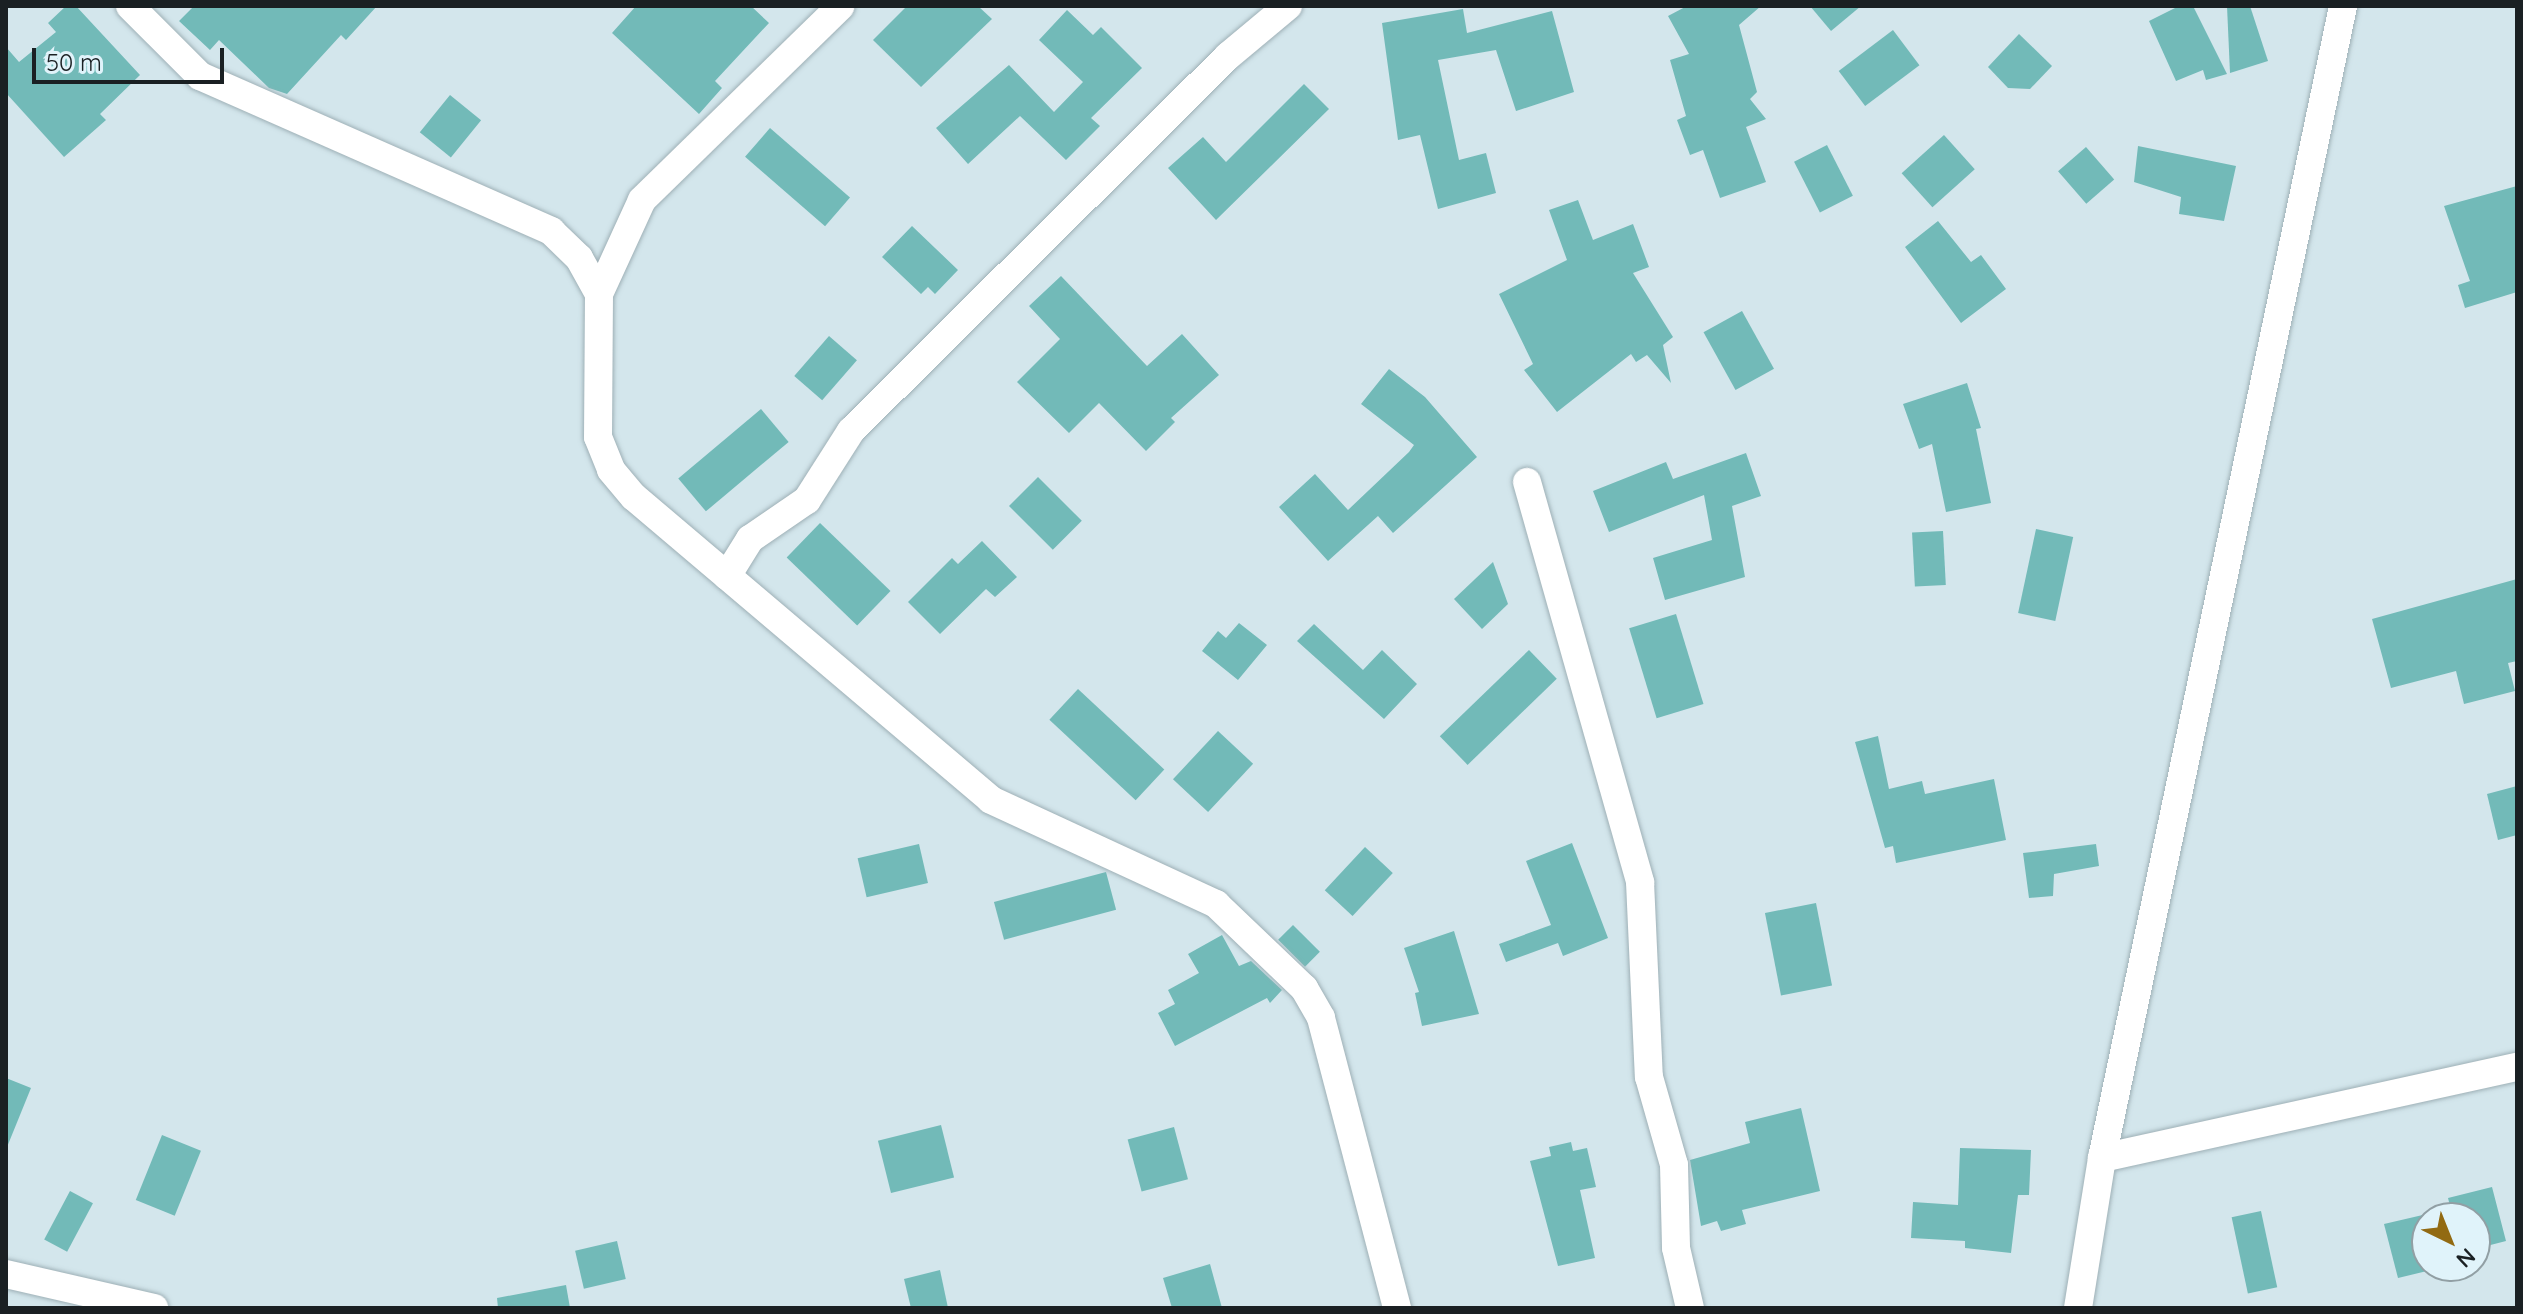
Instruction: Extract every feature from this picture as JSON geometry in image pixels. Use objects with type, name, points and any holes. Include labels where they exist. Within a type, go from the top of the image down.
[{"type":"street","points":[[130,6],[200,76],[551,231],[579,258],[599,294]]},
{"type":"street","points":[[727,576],[750,539],[807,500],[851,431],[1228,56],[1288,6]]},
{"type":"street","points":[[2078,1308],[2102,1158],[2343,6]]},
{"type":"street","points":[[840,7],[642,200],[599,294],[598,437],[611,470],[634,497],[991,800],[1216,904],[1304,988],[1321,1018],[1397,1308]]},
{"type":"street","points":[[1527,482],[1640,882],[1649,1077],[1674,1165],[1676,1248],[1690,1308]]},
{"type":"street","points":[[2102,1158],[2517,1067]]},
{"type":"street","points":[[6,1274],[154,1308]]},
{"type":"building","points":[[66,6],[76,6],[140,75],[100,114],[106,120],[64,157],[6,93],[6,47],[19,62],[56,32],[48,23]]},
{"type":"building","points":[[194,6],[377,6],[346,40],[341,35],[287,94],[269,88],[219,40],[210,50],[179,21]]},
{"type":"building","points":[[636,6],[751,6],[769,23],[715,81],[722,88],[699,114],[612,33]]},
{"type":"building","points":[[907,6],[978,6],[992,19],[921,87],[873,40]]},
{"type":"building","points":[[1687,6],[1761,6],[1739,25],[1757,92],[1750,99],[1766,119],[1746,127],[1766,182],[1720,198],[1703,150],[1690,155],[1677,120],[1686,116],[1670,60],[1689,54],[1668,16]]},
{"type":"building","points":[[1810,6],[1861,6],[1831,31]]},
{"type":"building","points":[[2179,6],[2193,6],[2227,74],[2206,80],[2203,70],[2176,81],[2149,21]]},
{"type":"building","points":[[2227,6],[2250,6],[2268,61],[2230,73]]},
{"type":"building","points":[[1463,9],[1467,33],[1552,11],[1574,92],[1516,111],[1496,50],[1438,60],[1459,160],[1486,153],[1496,193],[1438,209],[1420,135],[1398,140],[1382,23]]},
{"type":"building","points":[[1067,10],[1093,35],[1101,27],[1142,68],[1091,118],[1100,126],[1066,160],[1020,116],[968,164],[936,128],[1009,65],[1054,112],[1083,82],[1039,40]]},
{"type":"building","points":[[1893,30],[1919,65],[1865,106],[1839,71]]},
{"type":"building","points":[[2019,34],[2052,66],[2030,89],[2008,88],[1988,67]]},
{"type":"building","points":[[1304,84],[1329,109],[1216,220],[1168,168],[1203,137],[1226,162]]},
{"type":"building","points":[[450,95],[481,120],[451,157],[420,132]]},
{"type":"building","points":[[770,128],[850,198],[825,226],[745,157]]},
{"type":"building","points":[[1944,135],[1975,169],[1932,207],[1902,173]]},
{"type":"building","points":[[1827,145],[1853,196],[1820,213],[1794,162]]},
{"type":"building","points":[[2138,146],[2236,166],[2224,221],[2179,214],[2181,197],[2134,182]]},
{"type":"building","points":[[2086,147],[2114,179],[2086,204],[2058,171]]},
{"type":"building","points":[[2517,186],[2517,292],[2465,308],[2458,285],[2470,281],[2444,206]]},
{"type":"building","points":[[1578,200],[1593,240],[1633,224],[1649,267],[1633,273],[1673,337],[1663,345],[1671,383],[1647,355],[1636,362],[1631,354],[1557,412],[1524,370],[1533,364],[1499,294],[1567,260],[1549,210]]},
{"type":"building","points":[[1938,221],[1971,262],[1981,255],[2006,289],[1961,323],[1905,247]]},
{"type":"building","points":[[912,226],[958,270],[935,294],[928,287],[921,294],[882,257]]},
{"type":"building","points":[[1061,276],[1147,366],[1182,334],[1219,375],[1171,418],[1175,422],[1146,451],[1099,403],[1069,433],[1017,382],[1060,339],[1029,306]]},
{"type":"building","points":[[1742,311],[1774,369],[1736,390],[1704,332]]},
{"type":"building","points":[[829,336],[857,360],[822,400],[794,376]]},
{"type":"building","points":[[1389,369],[1425,397],[1477,457],[1393,533],[1378,516],[1328,561],[1279,507],[1315,474],[1348,510],[1409,452],[1414,445],[1361,404]]},
{"type":"building","points":[[1967,383],[1981,428],[1976,429],[1991,503],[1946,512],[1932,444],[1919,449],[1903,404]]},
{"type":"building","points":[[761,409],[789,442],[706,511],[678,478]]},
{"type":"building","points":[[1746,453],[1761,496],[1732,506],[1745,577],[1665,600],[1653,558],[1712,540],[1704,495],[1609,532],[1593,491],[1666,462],[1673,479]]},
{"type":"building","points":[[1038,477],[1082,521],[1053,550],[1009,506]]},
{"type":"building","points":[[820,523],[890,591],[857,626],[787,558]]},
{"type":"building","points":[[2036,529],[2073,537],[2055,621],[2018,613]]},
{"type":"building","points":[[1943,531],[1946,585],[1915,587],[1912,533]]},
{"type":"building","points":[[982,541],[1017,577],[995,597],[986,589],[940,634],[908,602],[952,558],[958,564]]},
{"type":"building","points":[[1493,562],[1508,604],[1482,629],[1454,599]]},
{"type":"building","points":[[2517,579],[2517,661],[2508,663],[2515,691],[2464,704],[2456,671],[2391,688],[2372,619]]},
{"type":"building","points":[[1676,614],[1703,704],[1657,718],[1629,628]]},
{"type":"building","points":[[1239,623],[1267,645],[1238,680],[1202,651],[1218,631],[1226,638]]},
{"type":"building","points":[[1314,624],[1363,670],[1382,650],[1417,684],[1384,719],[1297,641]]},
{"type":"building","points":[[1529,650],[1557,679],[1468,765],[1440,736]]},
{"type":"building","points":[[1078,689],[1164,769],[1136,800],[1049,720]]},
{"type":"building","points":[[1218,731],[1253,764],[1208,812],[1173,779]]},
{"type":"building","points":[[1878,736],[1889,789],[1922,781],[1925,794],[1994,779],[2006,840],[1896,863],[1893,846],[1885,848],[1855,742]]},
{"type":"building","points":[[2517,786],[2517,835],[2498,840],[2487,794]]},
{"type":"building","points":[[1572,843],[1608,938],[1563,956],[1558,943],[1506,962],[1499,944],[1551,925],[1526,861]]},
{"type":"building","points":[[919,844],[928,883],[867,897],[858,858]]},
{"type":"building","points":[[2096,844],[2099,866],[2054,874],[2053,896],[2029,898],[2023,853]]},
{"type":"building","points":[[1365,847],[1393,873],[1353,916],[1325,890]]},
{"type":"building","points":[[1106,872],[1116,910],[1004,940],[994,902]]},
{"type":"building","points":[[1816,903],[1832,985],[1781,995],[1765,913]]},
{"type":"building","points":[[1293,925],[1320,952],[1305,967],[1278,940]]},
{"type":"building","points":[[1454,931],[1479,1014],[1422,1026],[1415,993],[1419,992],[1404,948]]},
{"type":"building","points":[[1222,935],[1239,966],[1251,961],[1282,990],[1270,1003],[1267,998],[1175,1046],[1158,1013],[1175,1004],[1168,990],[1199,973],[1188,954]]},
{"type":"building","points":[[6,1078],[31,1088],[7,1147],[6,1147]]},
{"type":"building","points":[[1801,1108],[1820,1191],[1742,1210],[1746,1224],[1721,1231],[1717,1221],[1701,1226],[1690,1160],[1750,1143],[1745,1122]]},
{"type":"building","points":[[941,1125],[954,1177],[891,1193],[878,1141]]},
{"type":"building","points":[[1174,1127],[1188,1179],[1142,1192],[1128,1139]]},
{"type":"building","points":[[162,1135],[201,1151],[175,1216],[136,1200]]},
{"type":"building","points":[[1571,1142],[1573,1151],[1587,1148],[1596,1187],[1580,1190],[1595,1258],[1558,1266],[1530,1161],[1551,1156],[1549,1147]]},
{"type":"building","points":[[1960,1148],[2031,1150],[2029,1195],[2018,1195],[2011,1253],[1965,1248],[1965,1241],[1911,1238],[1913,1202],[1958,1205]]},
{"type":"building","points":[[2492,1187],[2506,1241],[2491,1245],[2491,1202],[2449,1202],[2448,1198]]},
{"type":"building","points":[[70,1191],[93,1203],[67,1252],[44,1240]]},
{"type":"building","points":[[2261,1211],[2277,1287],[2248,1294],[2232,1217]]},
{"type":"building","points":[[2411,1218],[2411,1275],[2398,1278],[2384,1224]]},
{"type":"building","points":[[617,1241],[626,1279],[584,1289],[575,1251]]},
{"type":"building","points":[[1210,1264],[1222,1308],[1172,1308],[1163,1278]]},
{"type":"building","points":[[940,1270],[948,1308],[911,1308],[904,1279]]},
{"type":"building","points":[[566,1285],[570,1308],[498,1308],[497,1298]]}]
